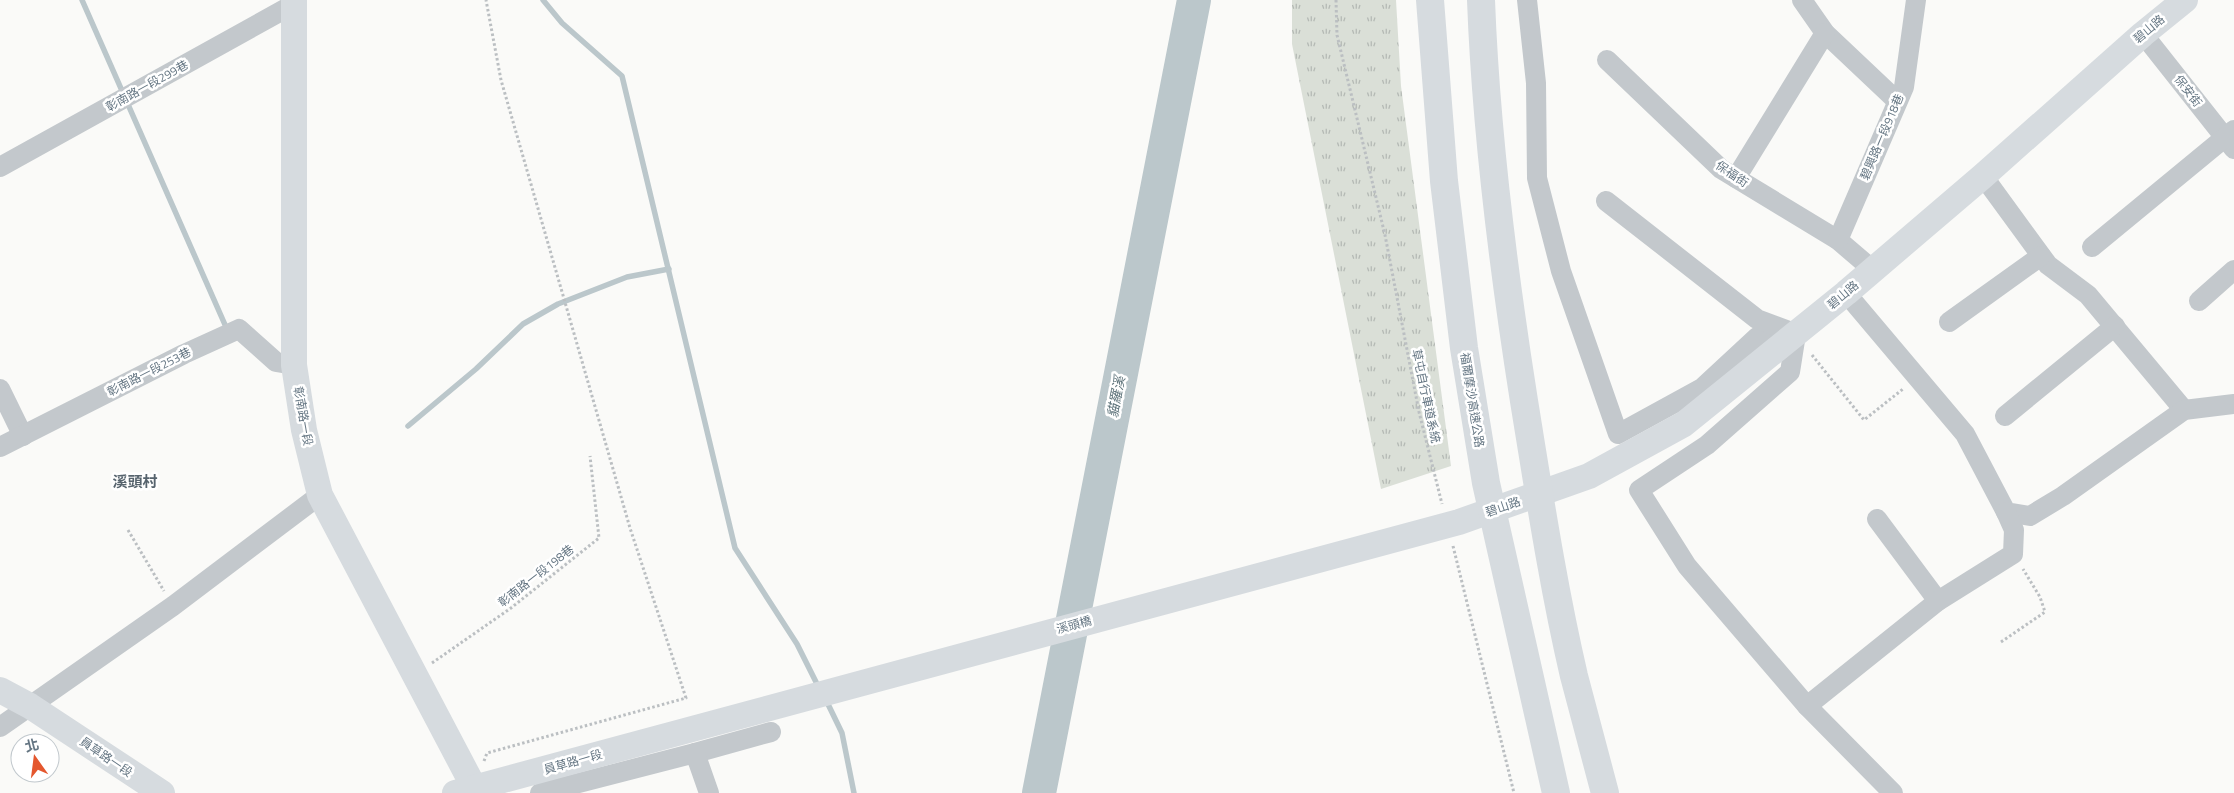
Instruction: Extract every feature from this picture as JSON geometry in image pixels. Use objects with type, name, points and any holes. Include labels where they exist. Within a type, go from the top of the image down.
[{"type":"highway","name":"福爾摩沙高速公路","points":[[1430,0],[1444,181],[1464,348],[1486,482],[1556,793]]},
{"type":"highway","points":[[1481,0],[1484,68],[1493,179],[1508,305],[1537,480],[1574,675],[1605,793]]},
{"type":"main road","name":"碧山路","points":[[1451,523],[1589,476],[1684,424],[1846,293],[1983,176],[2143,34],[2185,0]]},
{"type":"main road","name":"彰南路一段","points":[[294,2],[294,365],[304,430],[320,495],[415,675],[473,792]]},
{"type":"main road","name":"溪頭橋","points":[[692,741],[1451,523]]},
{"type":"main road","name":"員草路一段","points":[[0,690],[30,706],[162,793]]},
{"type":"main road","name":"員草路一段","points":[[473,792],[692,741]]},
{"type":"street","points":[[1527,0],[1536,83],[1536,178],[1561,271],[1618,434],[1702,388],[1757,337],[1796,334]]},
{"type":"street","points":[[1802,0],[1825,33],[1897,101]]},
{"type":"street","name":"碧興路一段918巷","points":[[1838,240],[1904,87],[1916,0]]},
{"type":"street","name":"彰南路一段299巷","points":[[0,167],[294,2]]},
{"type":"street","points":[[1736,178],[1825,33]]},
{"type":"street","name":"保安街","points":[[2143,34],[2231,139]]},
{"type":"street","name":"保福街","points":[[1606,60],[1721,168],[1838,240],[1873,270]]},
{"type":"street","points":[[2092,247],[2231,139]]},
{"type":"street","points":[[1983,176],[2048,265],[2088,294],[2184,410]]},
{"type":"street","points":[[1606,201],[1757,319],[1796,334]]},
{"type":"street","points":[[1949,322],[2041,256]]},
{"type":"street","points":[[2199,300],[2234,270]]},
{"type":"street","points":[[1807,706],[1938,601],[2013,554],[2014,530],[1966,434],[1846,293]]},
{"type":"street","points":[[2005,416],[2115,326]]},
{"type":"street","name":"彰南路一段253巷","points":[[0,447],[184,354],[238,329],[276,362],[294,365]]},
{"type":"street","points":[[1796,334],[1790,372],[1707,445],[1639,490],[1687,566],[1807,706],[1893,793]]},
{"type":"street","points":[[0,389],[22,436]]},
{"type":"street","points":[[2006,512],[2030,516],[2063,496],[2184,410],[2234,404]]},
{"type":"street","points":[[0,727],[173,606],[320,495]]},
{"type":"street","points":[[1877,519],[1938,601]]},
{"type":"street","points":[[540,793],[692,741],[771,732]]},
{"type":"street","points":[[692,741],[709,793]]},
{"type":"path","points":[[473,792],[486,753],[686,698],[630,528],[501,80],[486,0]]},
{"type":"path","name":"草屯自行車道系統","points":[[1336,0],[1337,35],[1386,235],[1419,412],[1451,523],[1514,793]]},
{"type":"path","points":[[1796,334],[1864,420],[1917,377]]},
{"type":"path","name":"彰南路一段198巷","points":[[415,675],[511,608],[600,538],[590,456]]},
{"type":"path","points":[[128,530],[173,606]]},
{"type":"path","points":[[2001,642],[2045,612],[2040,597],[2013,554]]},
{"type":"green space","points":[[1292,0],[1396,0],[1401,86],[1451,466],[1381,489],[1292,44]]},
{"type":"waterway","points":[[82,0],[226,327]]},
{"type":"waterway","points":[[543,0],[562,23],[622,76],[735,548],[797,644],[819,688]]},
{"type":"waterway","name":"貓羅溪","points":[[1039,793],[1194,0]]},
{"type":"waterway","points":[[408,426],[476,369],[523,324],[558,304],[627,277],[669,269]]},
{"type":"waterway","points":[[826,700],[842,733],[854,793]]},
{"type":"district","name":"溪頭村","points":[[135,482]]}]
